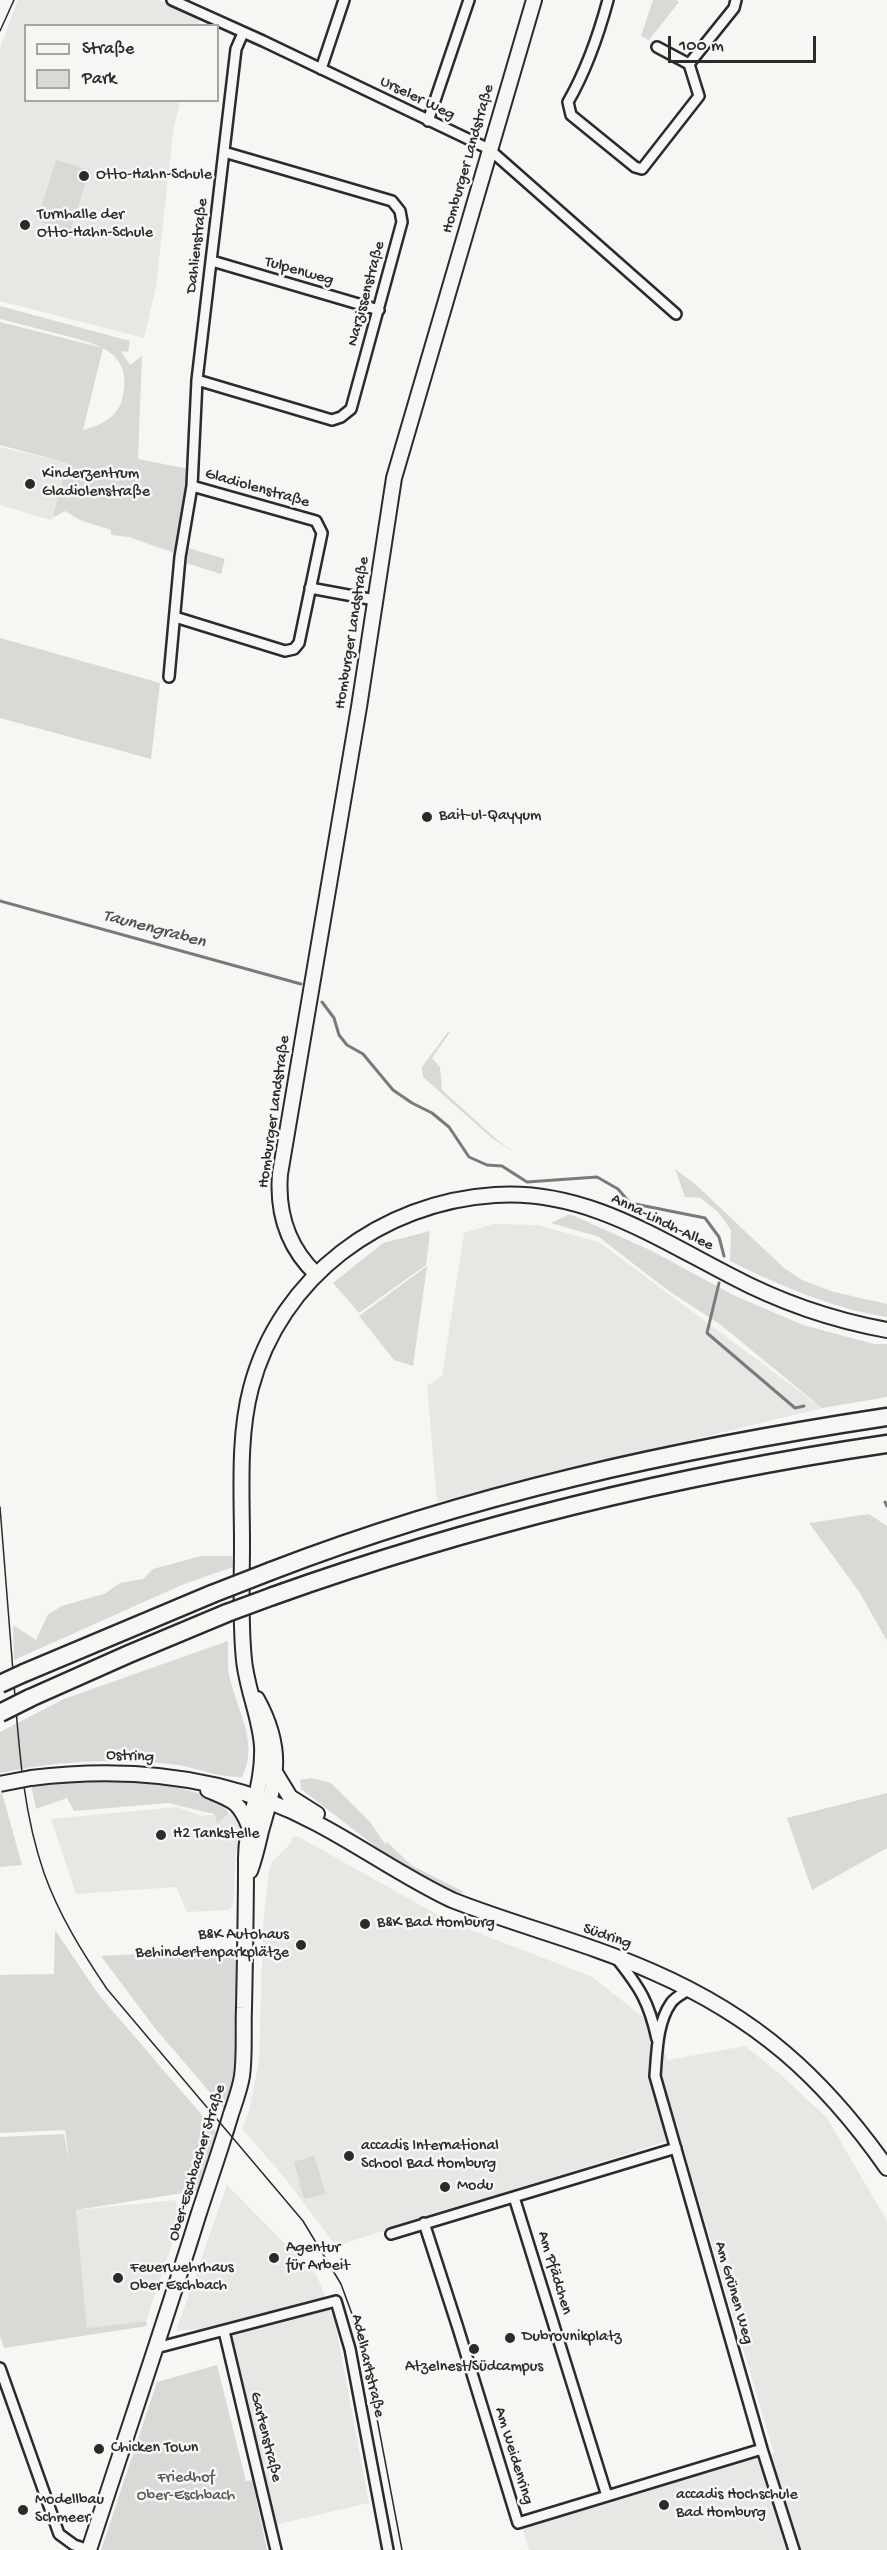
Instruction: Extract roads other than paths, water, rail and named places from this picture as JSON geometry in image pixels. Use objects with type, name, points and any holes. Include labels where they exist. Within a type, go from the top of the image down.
[{"type":"highway","points":[[0,1684],[212,1594],[411,1522],[562,1480],[692,1450],[887,1417]]},
{"type":"highway","points":[[0,1713],[129,1654],[227,1614],[418,1547],[577,1503],[674,1480],[789,1458],[887,1444]]},
{"type":"main road","name":"Homburger Landstraße","points":[[316,1274],[299,1254],[290,1237],[280,1207],[279,1187],[394,478],[534,0]]},
{"type":"main road","name":"Anna-Lindh-Allee","points":[[246,1677],[242,1626],[242,1490],[246,1415],[250,1390],[275,1328],[293,1301],[316,1274],[359,1239],[409,1214],[458,1200],[496,1195],[528,1195],[569,1202],[610,1214],[656,1235],[732,1277],[794,1305],[853,1323],[887,1330]]},
{"type":"main road","points":[[246,1677],[267,1719],[274,1746],[276,1774],[271,1802],[247,1879]]},
{"type":"main road","points":[[246,1677],[262,1746],[261,1771],[249,1826],[247,1879]]},
{"type":"main road","name":"Ostring","points":[[0,1784],[32,1778],[104,1772],[140,1773],[232,1789],[271,1802]]},
{"type":"main road","points":[[276,1774],[290,1797],[350,1835],[369,1852]]},
{"type":"main road","points":[[176,1778],[233,1800],[243,1812],[249,1826]]},
{"type":"main road","name":"Südring","points":[[271,1802],[369,1852],[426,1888],[452,1900],[615,1957],[690,1989],[741,2020],[803,2067],[862,2133],[887,2168]]},
{"type":"main road","name":"Ober-Eschbacher Straße","points":[[89,2550],[242,2078],[247,1879]]},
{"type":"street","name":"Urseler Weg","points":[[172,0],[489,150],[676,314]]},
{"type":"street","points":[[321,69],[344,0]]},
{"type":"street","points":[[428,121],[469,0]]},
{"type":"street","points":[[608,0],[597,41],[584,74],[568,102],[571,115],[634,167],[642,168],[649,161],[699,96],[689,64],[657,47]]},
{"type":"street","points":[[689,64],[734,8],[736,0]]},
{"type":"street","name":"Dahlienstraße","points":[[194,428],[197,380],[236,49],[243,33]]},
{"type":"street","name":"Narzissenstraße","points":[[197,380],[332,420],[341,417],[351,409],[402,222],[400,211],[392,201],[224,152]]},
{"type":"street","name":"Tulpenweg","points":[[212,261],[379,310]]},
{"type":"street","name":"Gladiolenstraße","points":[[169,677],[180,557],[192,486],[194,428]]},
{"type":"street","name":"Gladiolenstraße","points":[[175,617],[285,651],[294,649],[299,643],[322,533],[316,521],[192,486]]},
{"type":"street","points":[[310,588],[375,600]]},
{"type":"street","name":"Am Grünen Weg","points":[[615,1957],[639,1987],[650,2010],[658,2041]]},
{"type":"street","name":"Am Grünen Weg","points":[[690,1989],[672,2001],[658,2041],[655,2076],[762,2449],[794,2550]]},
{"type":"street","points":[[391,2234],[676,2148]]},
{"type":"street","name":"Am Pfädchen","points":[[514,2196],[607,2496]]},
{"type":"street","name":"Am Weidenring","points":[[424,2223],[518,2523],[762,2449]]},
{"type":"street","name":"Adelhartstraße","points":[[156,2348],[336,2301],[350,2349],[388,2550]]},
{"type":"street","name":"Gartenstraße","points":[[224,2331],[276,2550]]},
{"type":"street","points":[[0,2368],[60,2534],[74,2546],[89,2550]]},
{"type":"waterway","name":"Taunengraben","points":[[0,901],[301,984]]},
{"type":"waterway","name":"Taunengraben","points":[[322,1002],[334,1018],[339,1035],[347,1045],[363,1054],[393,1090],[432,1113],[449,1127],[469,1157],[487,1165],[502,1166],[527,1182],[597,1177],[618,1189],[630,1203],[705,1218],[719,1237],[724,1256]]},
{"type":"waterway","name":"Taunengraben","points":[[719,1283],[707,1333],[795,1408],[804,1406]]},
{"type":"waterway","name":"Taunengraben","points":[[885,1502],[887,1506]]},
{"type":"tram line","points":[[0,31],[14,0]]},
{"type":"tram line","points":[[0,1507],[23,1780],[31,1827],[44,1873],[72,1933],[107,1989],[303,2221],[341,2284],[356,2325],[375,2408],[402,2550]]},
{"type":"place","name":"Otto-Hahn-Schule","points":[[84,176]]},
{"type":"place","name":"Turnhalle der Otto-Hahn-Schule","points":[[25,225]]},
{"type":"place","name":"Kinderzentrum Gladiolenstraße","points":[[30,484]]},
{"type":"place","name":"Bait-ul-Qayyum","points":[[427,817]]},
{"type":"place","name":"H2 Tankstelle","points":[[161,1835]]},
{"type":"place","name":"B&K Bad Homburg","points":[[365,1924]]},
{"type":"place","name":"B&K Autohaus Behindertenparkplätze","points":[[301,1945]]},
{"type":"place","name":"accadis International School Bad Homburg","points":[[349,2156]]},
{"type":"place","name":"Modu","points":[[445,2187]]},
{"type":"place","name":"Agentur für Arbeit","points":[[274,2258]]},
{"type":"place","name":"Feuerwehrhaus Ober Eschbach","points":[[118,2278]]},
{"type":"place","name":"Dubrovnikplatz","points":[[510,2338]]},
{"type":"place","name":"Atzelnest/Südcampus","points":[[474,2349]]},
{"type":"place","name":"Chicken Town","points":[[99,2449]]},
{"type":"place","name":"accadis Hochschule Bad Homburg","points":[[664,2505]]},
{"type":"place","name":"Modellbau Schmeer","points":[[23,2510]]},
{"type":"park label","name":"Friedhof Ober-Eschbach","points":[[186,2488]]}]
